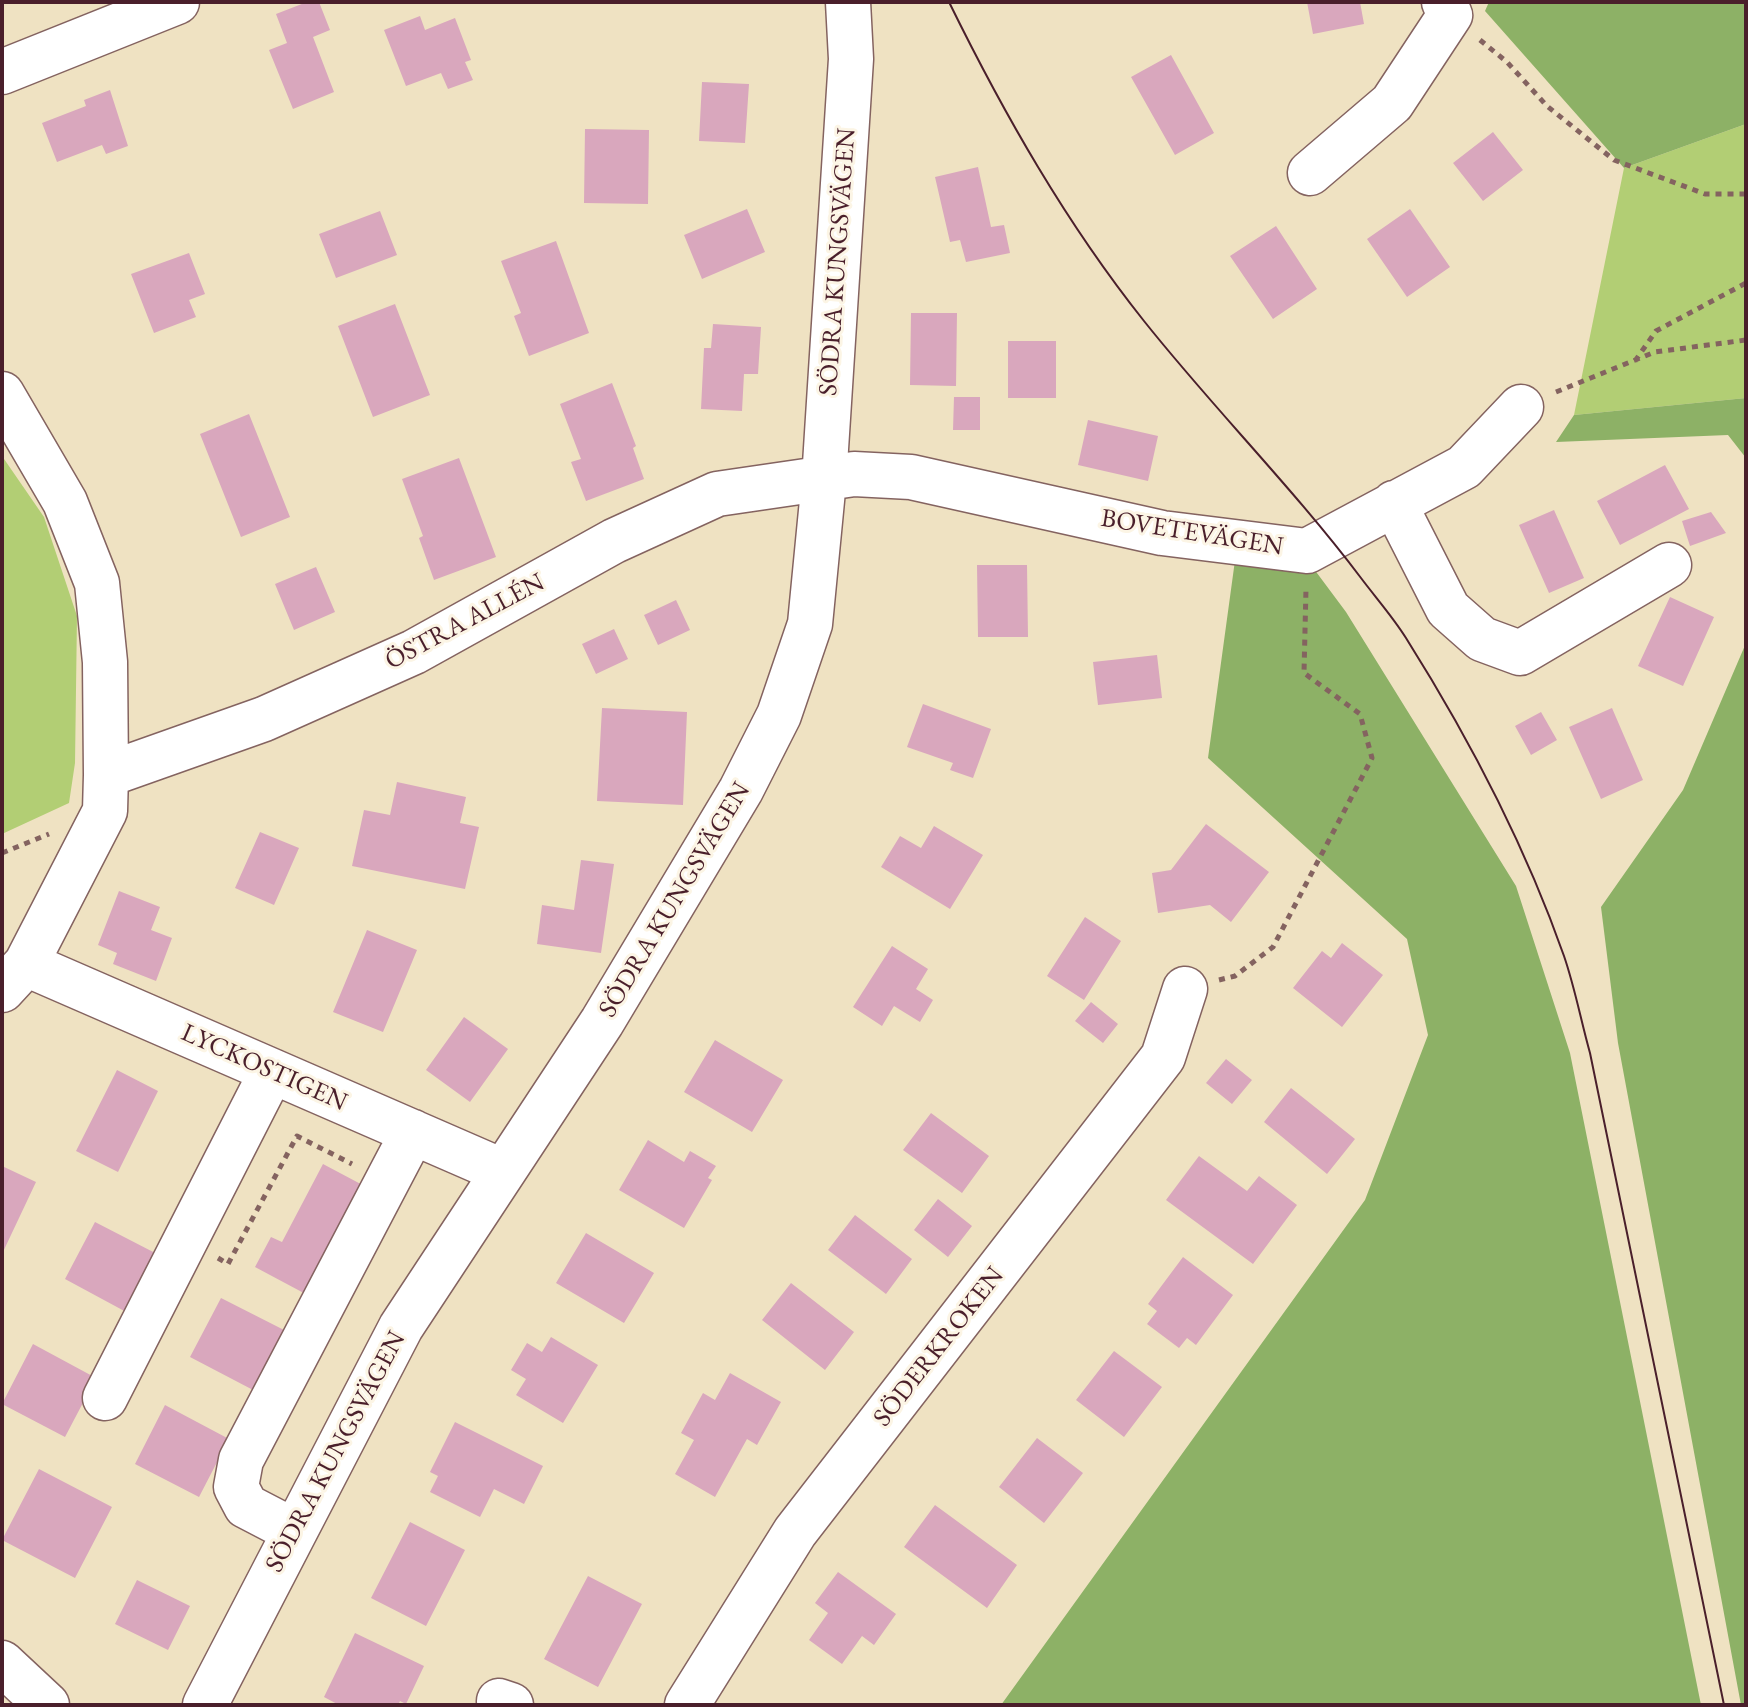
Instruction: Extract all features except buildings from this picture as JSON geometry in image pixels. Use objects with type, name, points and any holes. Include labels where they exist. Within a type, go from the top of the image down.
[{"type":"street","points":[[2,72],[177,2]]},
{"type":"street","name":"SÖDRA KUNGSVÄGEN","points":[[205,1705],[401,1327],[602,1022],[741,790],[779,715],[810,624],[824,480],[851,59],[848,2]]},
{"type":"street","points":[[1310,173],[1392,103],[1447,9]]},
{"type":"street","points":[[2,394],[65,502],[97,583],[105,662],[105,811],[14,977]]},
{"type":"street","name":"BOVETEVÄGEN","points":[[824,480],[854,474],[911,477],[1162,533],[1307,551],[1464,467],[1521,407]]},
{"type":"street","name":"ÖSTRA ALLÉN","points":[[106,775],[264,719],[414,652],[614,541],[717,494],[824,480]]},
{"type":"street","points":[[1394,503],[1448,609],[1482,639],[1520,653],[1669,565]]},
{"type":"street","name":"LYCKOSTIGEN","points":[[14,977],[272,1071],[502,1171]]},
{"type":"street","name":"SÖDERKROKEN","points":[[687,1705],[795,1532],[1163,1057],[1185,989]]},
{"type":"street","points":[[105,1398],[272,1071]]},
{"type":"street","points":[[294,1531],[246,1506],[236,1487],[241,1460],[413,1132]]},
{"type":"street","points":[[2,1663],[47,1705]]},
{"type":"path","points":[[1447,9],[1507,62],[1547,106],[1614,160],[1705,194],[1746,194]]},
{"type":"path","points":[[1634,362],[1656,331],[1746,283]]},
{"type":"path","points":[[1521,407],[1655,352],[1746,340]]},
{"type":"path","points":[[1185,989],[1235,976],[1273,947],[1372,758],[1360,714],[1304,673],[1307,551]]},
{"type":"path","points":[[228,1264],[297,1136],[387,1181]]},
{"type":"green space","points":[[1489,2],[1746,2],[1746,124],[1624,168],[1485,11]]},
{"type":"green space","points":[[1746,124],[1746,398],[1574,415],[1624,168]]},
{"type":"green space","points":[[1746,398],[1746,458],[1728,435],[1556,442],[1574,415]]},
{"type":"green space","points":[[2,456],[44,517],[77,616],[75,763],[69,803],[2,834]]},
{"type":"green space","points":[[1236,553],[1311,565],[1346,612],[1516,886],[1570,1053],[1701,1705],[1001,1705],[1365,1200],[1428,1035],[1407,939],[1208,758]]},
{"type":"green space","points":[[1746,643],[1746,1705],[1741,1705],[1618,1043],[1601,907],[1683,790]]},
{"type":"tram line","points":[[949,2],[1038,167],[1115,284],[1198,386],[1309,513],[1396,623],[1452,714],[1532,874],[1564,956],[1590,1053],[1724,1705]]}]
